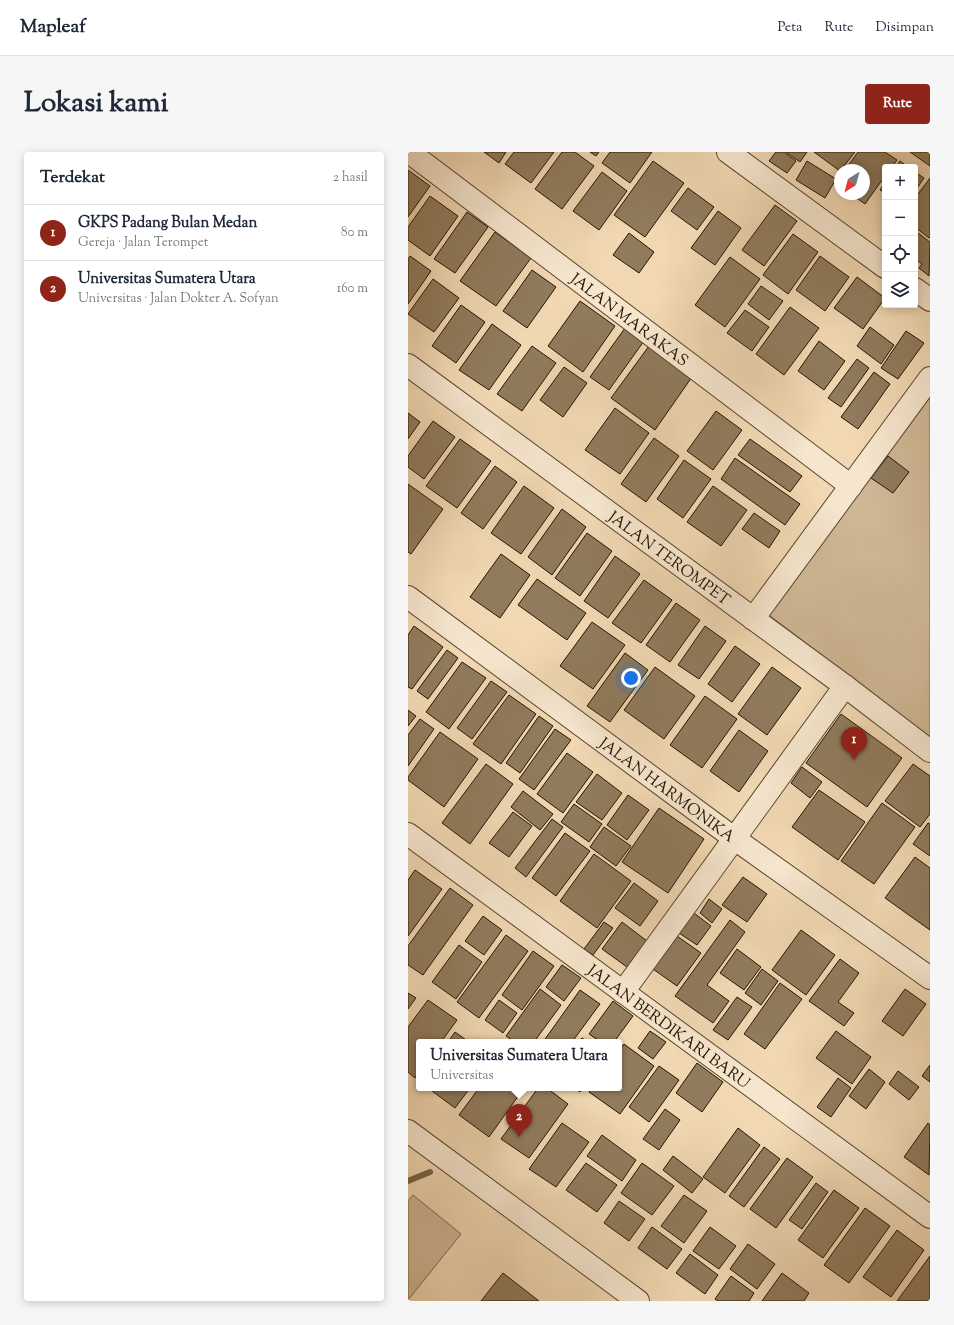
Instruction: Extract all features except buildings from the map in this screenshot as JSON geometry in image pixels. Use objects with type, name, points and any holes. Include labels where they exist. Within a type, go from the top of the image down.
[{"type":"street","name":"JALAN MARAKAS","points":[[409,152],[851,486]]},
{"type":"street","points":[[728,152],[882,265]]},
{"type":"street","points":[[918,291],[930,300]]},
{"type":"street","name":"JALAN TEROMPET","points":[[408,366],[845,686],[930,751]]},
{"type":"street","points":[[752,619],[930,378]]},
{"type":"street","name":"JALAN HARMONIKA","points":[[408,597],[735,839],[930,978]]},
{"type":"street","points":[[623,992],[845,686]]},
{"type":"street","name":"JALAN BERDIKARI BARU","points":[[408,834],[930,1217]]},
{"type":"street","points":[[408,1131],[638,1301]]},
{"type":"shaded area","points":[[930,388],[930,737],[769,615]]},
{"type":"shaded area","points":[[413,1195],[461,1234],[408,1300],[408,1201]]},
{"type":"waterway","points":[[408,1181],[430,1172]]},
{"type":"place","name":"GKPS Padang Bulan Medan","points":[[854,760]]},
{"type":"place","name":"Universitas Sumatera Utara","points":[[519,1137]]}]
